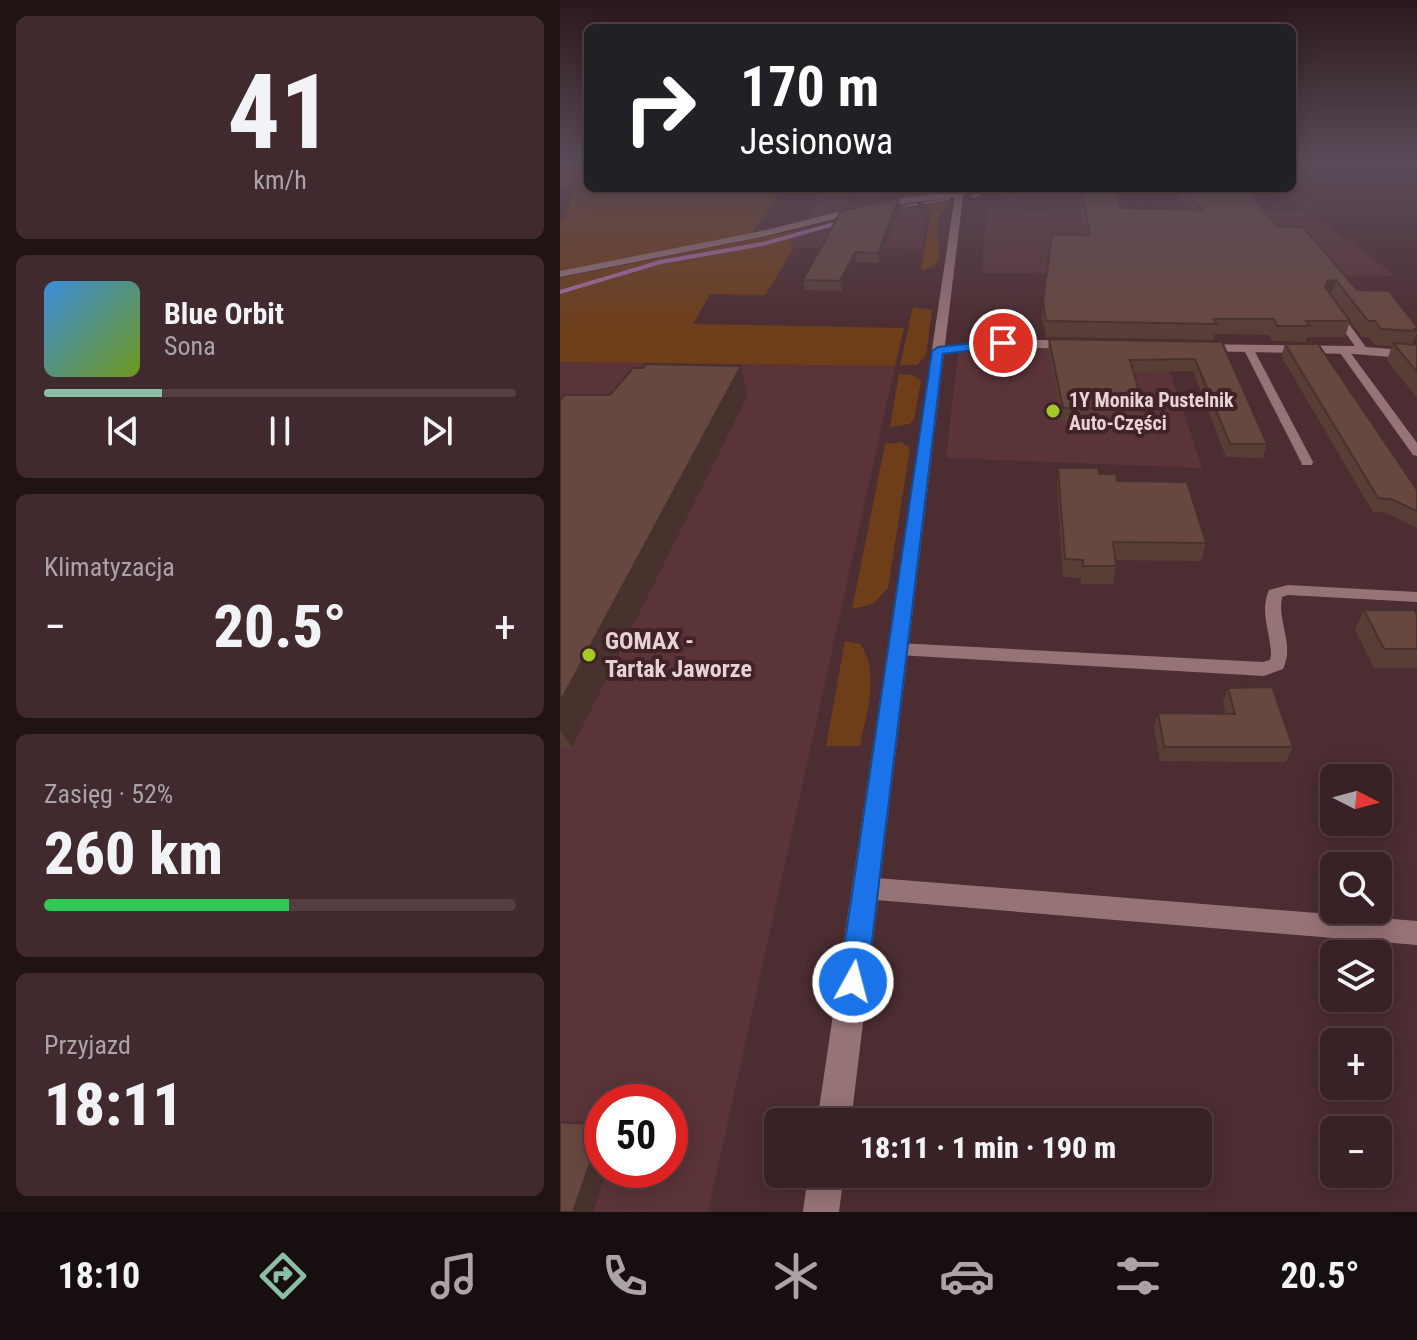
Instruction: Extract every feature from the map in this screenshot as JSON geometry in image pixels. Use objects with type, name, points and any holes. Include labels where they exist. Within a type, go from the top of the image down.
[{"type":"main road","points":[[560,274],[831,219]]},
{"type":"main road","points":[[836,1108],[938,351],[946,219]]},
{"type":"main road","points":[[938,351],[1003,343],[1095,345]]},
{"type":"main road","points":[[1187,347],[1363,350],[1417,355]]},
{"type":"main road","points":[[821,1212],[824,1188]]},
{"type":"lane","points":[[1328,300],[1363,350]]},
{"type":"lane","points":[[1248,348],[1307,462]]},
{"type":"lane","points":[[1343,350],[1417,452]]},
{"type":"lane","points":[[898,649],[1264,669],[1277,664],[1281,654],[1271,602],[1275,594],[1288,590],[1417,597]]},
{"type":"lane","points":[[864,888],[1417,933]]},
{"type":"shaded area","points":[[563,219],[762,219],[752,233],[560,272],[560,223]]},
{"type":"shaded area","points":[[845,219],[926,219],[922,249],[794,248],[788,244],[794,231]]},
{"type":"shaded area","points":[[930,219],[939,219],[937,263],[921,270]]},
{"type":"shaded area","points":[[986,219],[1319,219],[1396,276],[982,273]]},
{"type":"shaded area","points":[[794,231],[788,244],[794,248],[765,295],[710,294],[693,324],[904,328],[895,366],[560,362],[560,278]]},
{"type":"shaded area","points":[[913,307],[932,310],[926,355],[917,365],[900,365]]},
{"type":"shaded area","points":[[1001,346],[1163,349],[1202,468],[946,458],[958,353]]},
{"type":"shaded area","points":[[560,362],[895,366],[708,1212],[560,1212]]},
{"type":"shaded area","points":[[899,374],[913,375],[921,381],[914,419],[910,424],[890,427]]},
{"type":"shaded area","points":[[901,442],[910,448],[888,588],[873,604],[852,609],[885,444]]},
{"type":"shaded area","points":[[845,641],[860,644],[866,655],[871,680],[868,707],[860,746],[826,746]]},
{"type":"building","points":[[837,219],[891,219],[878,253],[855,252],[840,281],[803,280]]},
{"type":"building","points":[[1087,219],[1270,219],[1277,227],[1303,227],[1357,290],[1389,291],[1417,331],[1381,329],[1375,321],[1368,321],[1336,280],[1327,281],[1325,287],[1350,321],[1306,321],[1310,326],[1277,326],[1274,319],[1214,319],[1217,324],[1046,321],[1043,302],[1052,235],[1090,235]]},
{"type":"building","points":[[1049,339],[1222,342],[1267,444],[1230,444],[1195,359],[1130,360],[1142,402],[1092,402],[1093,408],[1063,408]]},
{"type":"building","points":[[1393,343],[1417,345],[1417,372]]},
{"type":"building","points":[[1285,344],[1318,344],[1417,490],[1417,511],[1391,499],[1378,498]]},
{"type":"building","points":[[646,364],[741,366],[560,702],[560,400],[565,395],[610,395],[633,368],[643,368]]},
{"type":"building","points":[[1058,468],[1098,468],[1099,474],[1116,474],[1117,481],[1187,482],[1206,543],[1113,542],[1116,566],[1083,566],[1083,560],[1065,559]]},
{"type":"building","points":[[1364,610],[1414,610],[1417,615],[1417,649],[1384,649]]},
{"type":"building","points":[[1272,687],[1293,747],[1164,747],[1158,713],[1235,714],[1228,688]]},
{"type":"building","points":[[560,1122],[584,1124],[584,1180],[573,1212],[560,1212]]},
{"type":"waterway","points":[[560,292],[660,262],[763,244],[846,221]]},
{"type":"place","name":"1Y Monika Pustelnik Auto-Części","points":[[1053,411]]},
{"type":"place","name":"GOMAX - Tartak Jaworze","points":[[589,655]]},
{"type":"route","points":[[853,982],[938,351],[1003,343]]}]
